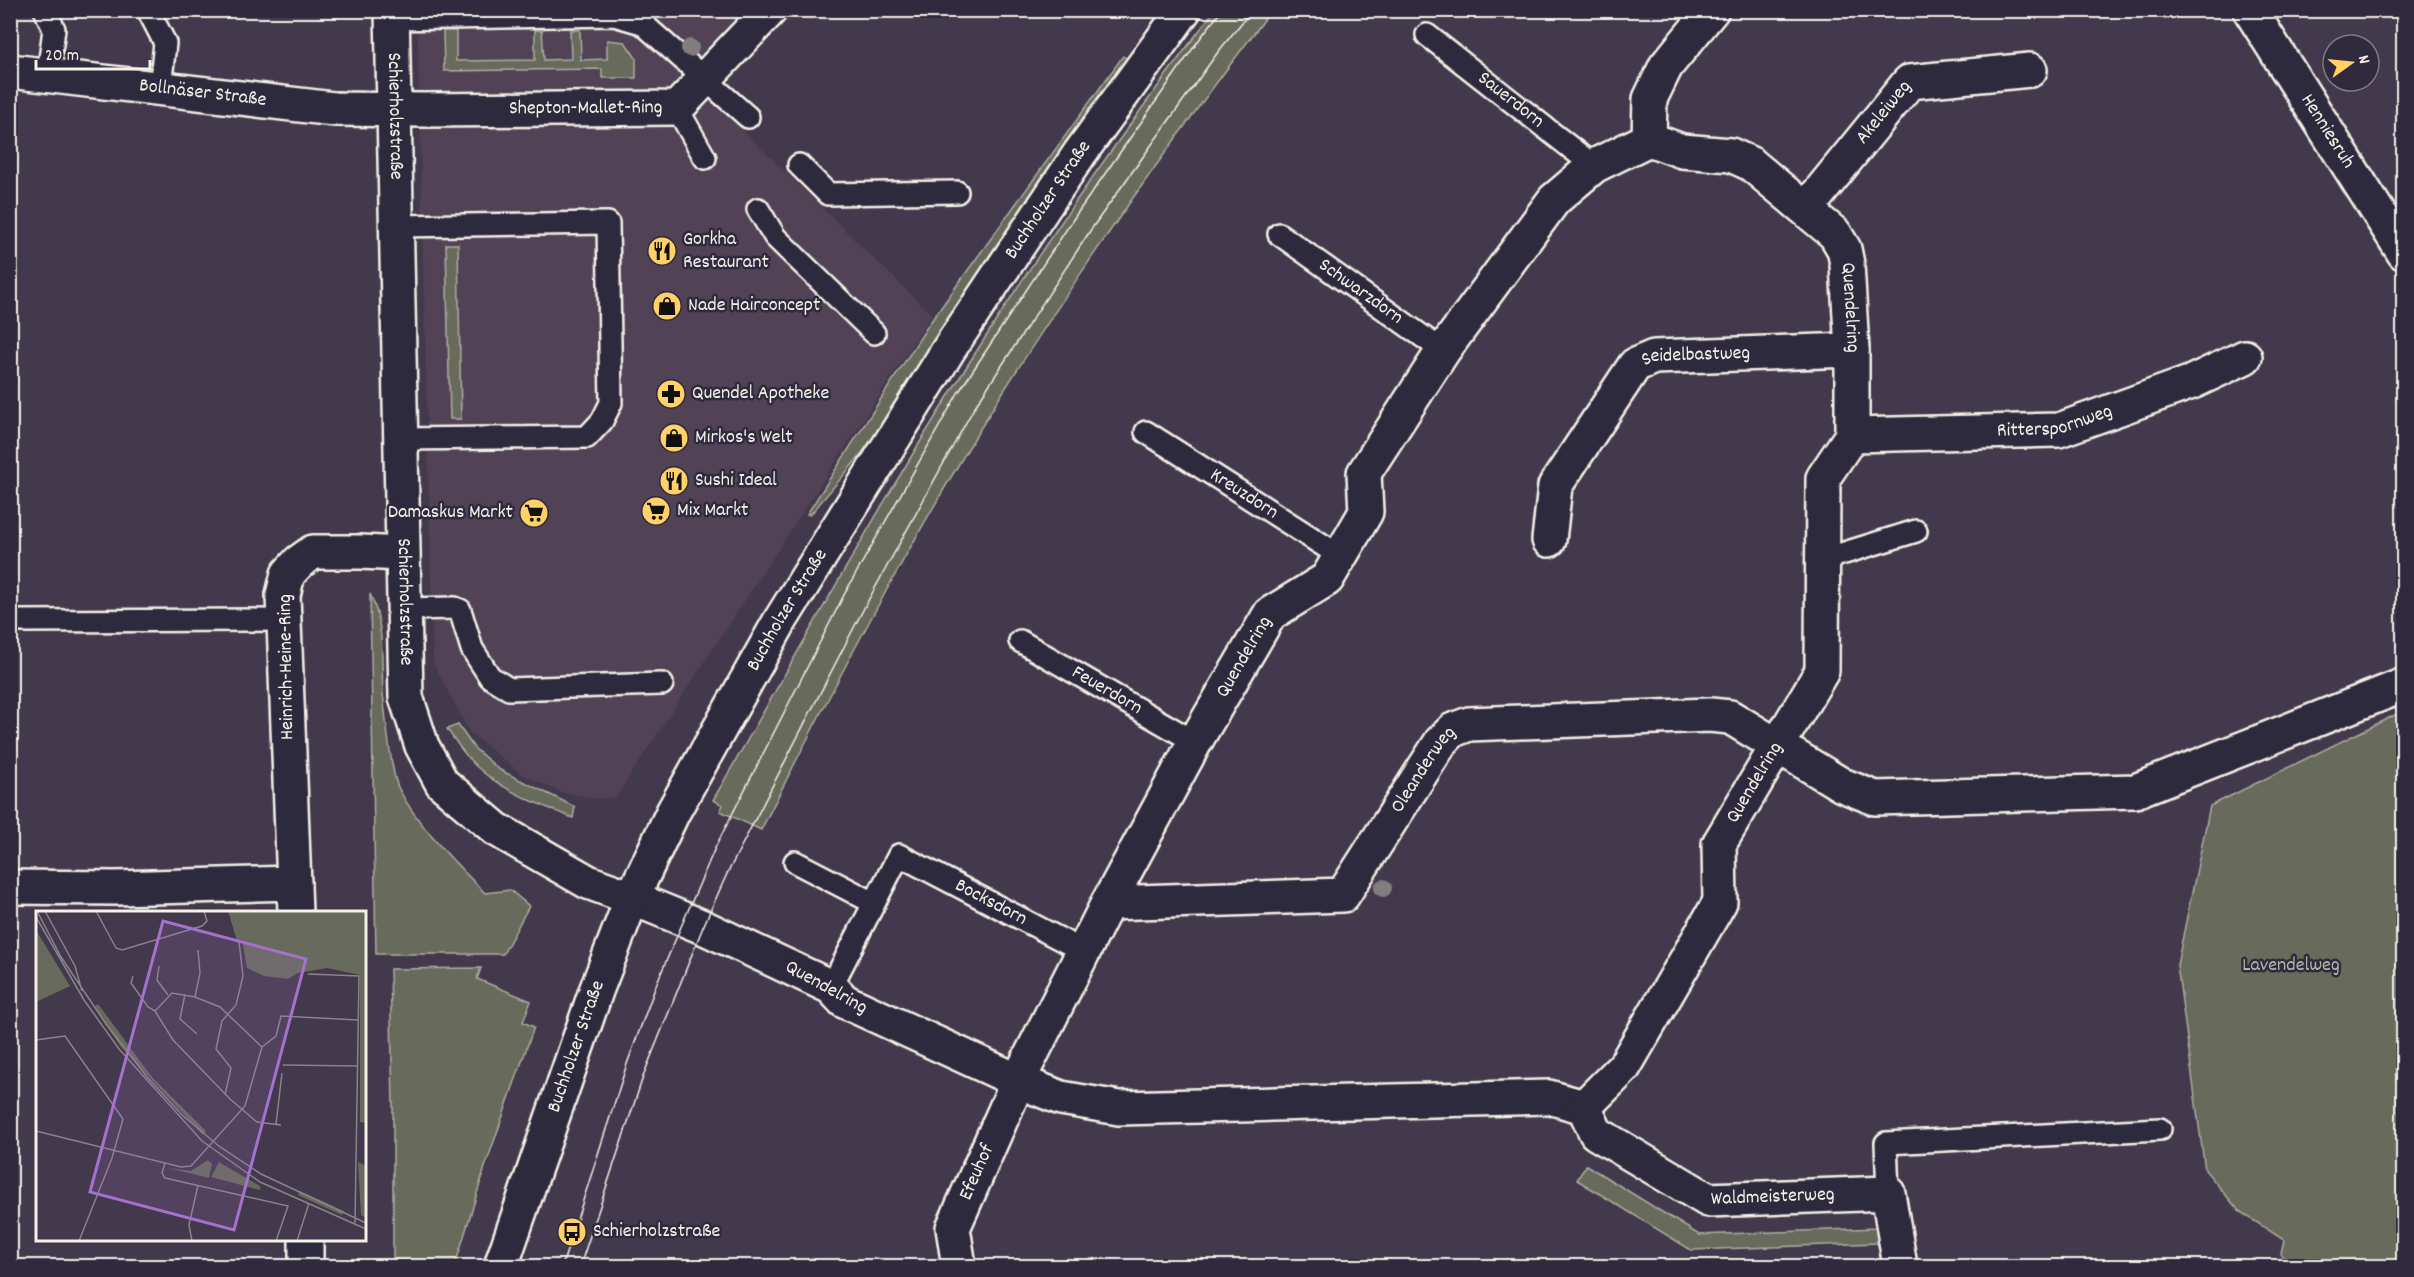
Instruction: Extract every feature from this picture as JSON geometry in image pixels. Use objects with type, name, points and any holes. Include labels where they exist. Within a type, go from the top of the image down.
[{"type":"street","name":"Shepton-Mallet-Ring","points":[[394,110],[677,108],[770,10]]},
{"type":"street","name":"Buchholzer Straße","points":[[501,1266],[596,991],[632,898],[686,787],[780,621],[949,349],[1080,153],[1184,10]]},
{"type":"street","points":[[1649,140],[1650,99],[1666,66],[1712,10]]},
{"type":"street","name":"Henniesruh","points":[[2250,10],[2403,253]]},
{"type":"street","name":"Schierholzstraße","points":[[392,15],[406,697],[422,746],[442,783],[496,829],[588,882],[632,898]]},
{"type":"street","name":"Akeleiweg","points":[[1806,209],[1909,82],[2030,70]]},
{"type":"street","name":"Bollnäser Straße","points":[[10,71],[334,109],[394,110]]},
{"type":"street","name":"Quendelring","points":[[632,898],[721,934],[831,987],[844,1001],[1018,1082],[1061,1098],[1119,1108],[1549,1097],[1584,1107],[1624,1067],[1720,902],[1719,844],[1822,670],[1822,478],[1852,435],[1852,351],[1848,264],[1844,249],[1835,234],[1752,164],[1731,155],[1682,151],[1649,140],[1594,166],[1554,200],[1443,351],[1364,472],[1366,512],[1327,579],[1270,614],[1195,742],[1108,903],[1018,1082]]},
{"type":"street","name":"Seidelbastweg","points":[[1549,540],[1555,486],[1635,364],[1654,357],[1852,351]]},
{"type":"street","name":"Ritterspornweg","points":[[1852,435],[2059,430],[2192,382],[2245,357]]},
{"type":"street","name":"Heinrich-Heine-Ring","points":[[10,887],[116,888],[295,898],[283,595],[288,574],[313,552],[402,554]]},
{"type":"street","points":[[1778,745],[1842,785],[1875,798],[2135,791],[2403,685]]},
{"type":"street","name":"Oleanderweg","points":[[1108,903],[1343,895],[1441,742],[1453,730],[1469,724],[1710,715],[1730,717],[1778,745]]},
{"type":"street","name":"Efeuhof","points":[[959,1266],[953,1228],[1018,1082]]},
{"type":"street","name":"Waldmeisterweg","points":[[1584,1107],[1596,1133],[1708,1200],[1888,1192]]},
{"type":"street","points":[[1888,1192],[1900,1266]]},
{"type":"street","points":[[306,1241],[306,1266]]},
{"type":"lane","points":[[45,10],[54,30],[48,75]]},
{"type":"lane","points":[[148,10],[165,43],[160,88]]},
{"type":"lane","points":[[392,15],[614,15],[642,22],[748,117]]},
{"type":"lane","name":"Sauerdorn","points":[[1427,35],[1594,166]]},
{"type":"lane","points":[[677,108],[705,159]]},
{"type":"lane","points":[[799,165],[828,194],[957,192]]},
{"type":"lane","points":[[758,209],[775,237],[874,333]]},
{"type":"lane","points":[[396,226],[608,223],[611,403],[602,422],[587,437],[400,439]]},
{"type":"lane","name":"Schwarzdorn","points":[[1279,234],[1443,351]]},
{"type":"lane","name":"Kreuzdorn","points":[[1146,432],[1340,556]]},
{"type":"lane","points":[[1822,555],[1838,555],[1916,531]]},
{"type":"lane","points":[[403,609],[455,608],[460,610],[472,649],[490,677],[509,689],[662,684]]},
{"type":"lane","points":[[20,621],[284,620]]},
{"type":"lane","name":"Feuerdorn","points":[[1020,641],[1195,742]]},
{"type":"lane","name":"Bocksdorn","points":[[874,903],[899,855],[1083,951]]},
{"type":"lane","points":[[795,862],[874,903],[831,987]]},
{"type":"lane","points":[[1888,1192],[1886,1143],[2160,1129]]},
{"type":"shaded area","points":[[417,11],[753,11],[689,78],[932,315],[616,797],[597,799],[560,792],[523,775],[469,732],[433,663]]},
{"type":"green space","points":[[1214,11],[1271,11],[1133,198],[1003,392],[938,499],[877,608],[761,830],[720,811],[723,805],[713,800],[880,509],[949,395],[1068,213],[1125,131]]},
{"type":"green space","points":[[535,30],[542,30],[544,60],[571,59],[570,30],[580,30],[581,60],[607,59],[607,40],[625,42],[636,58],[636,78],[602,78],[602,69],[444,71],[443,31],[456,31],[456,61],[535,60]]},
{"type":"green space","points":[[1123,56],[1127,59],[1013,222],[888,417],[859,457],[810,515],[807,514],[929,324]]},
{"type":"green space","points":[[446,244],[458,244],[461,419],[450,419]]},
{"type":"green space","points":[[370,594],[380,630],[385,714],[398,787],[426,829],[485,893],[510,890],[529,906],[503,954],[376,954]]},
{"type":"green space","name":"Lavendelweg","points":[[2403,711],[2403,1266],[2286,1266],[2281,1253],[2284,1240],[2239,1211],[2205,1170],[2177,965],[2210,806]]},
{"type":"green space","points":[[458,725],[474,748],[500,770],[575,807],[573,818],[522,797],[487,776],[461,749],[447,729]]},
{"type":"green space","points":[[481,968],[477,979],[531,1001],[523,1022],[534,1027],[485,1167],[455,1266],[393,1266],[390,969]]},
{"type":"green space","points":[[1586,1165],[1699,1235],[1877,1228],[1878,1243],[1691,1250],[1577,1180]]},
{"type":"tram line","points":[[562,1266],[627,1064],[658,980],[715,848],[845,593],[958,393],[1076,215],[1222,10]]},
{"type":"tram line","points":[[580,1266],[644,1074],[703,927],[726,876],[864,608],[974,408],[1092,228],[1218,52],[1252,10]]},
{"type":"place","name":"Gorkha Restaurant","points":[[662,251]]},
{"type":"place","name":"Nade Hairconcept","points":[[667,306]]},
{"type":"place","name":"Quendel Apotheke","points":[[671,394]]},
{"type":"place","name":"Mirkos's Welt","points":[[674,438]]},
{"type":"place","name":"Sushi Ideal","points":[[674,481]]},
{"type":"place","name":"Mix Markt","points":[[656,511]]},
{"type":"place","name":"Damaskus Markt","points":[[534,513]]},
{"type":"place","name":"Schierholzstraße","points":[[572,1232]]}]
